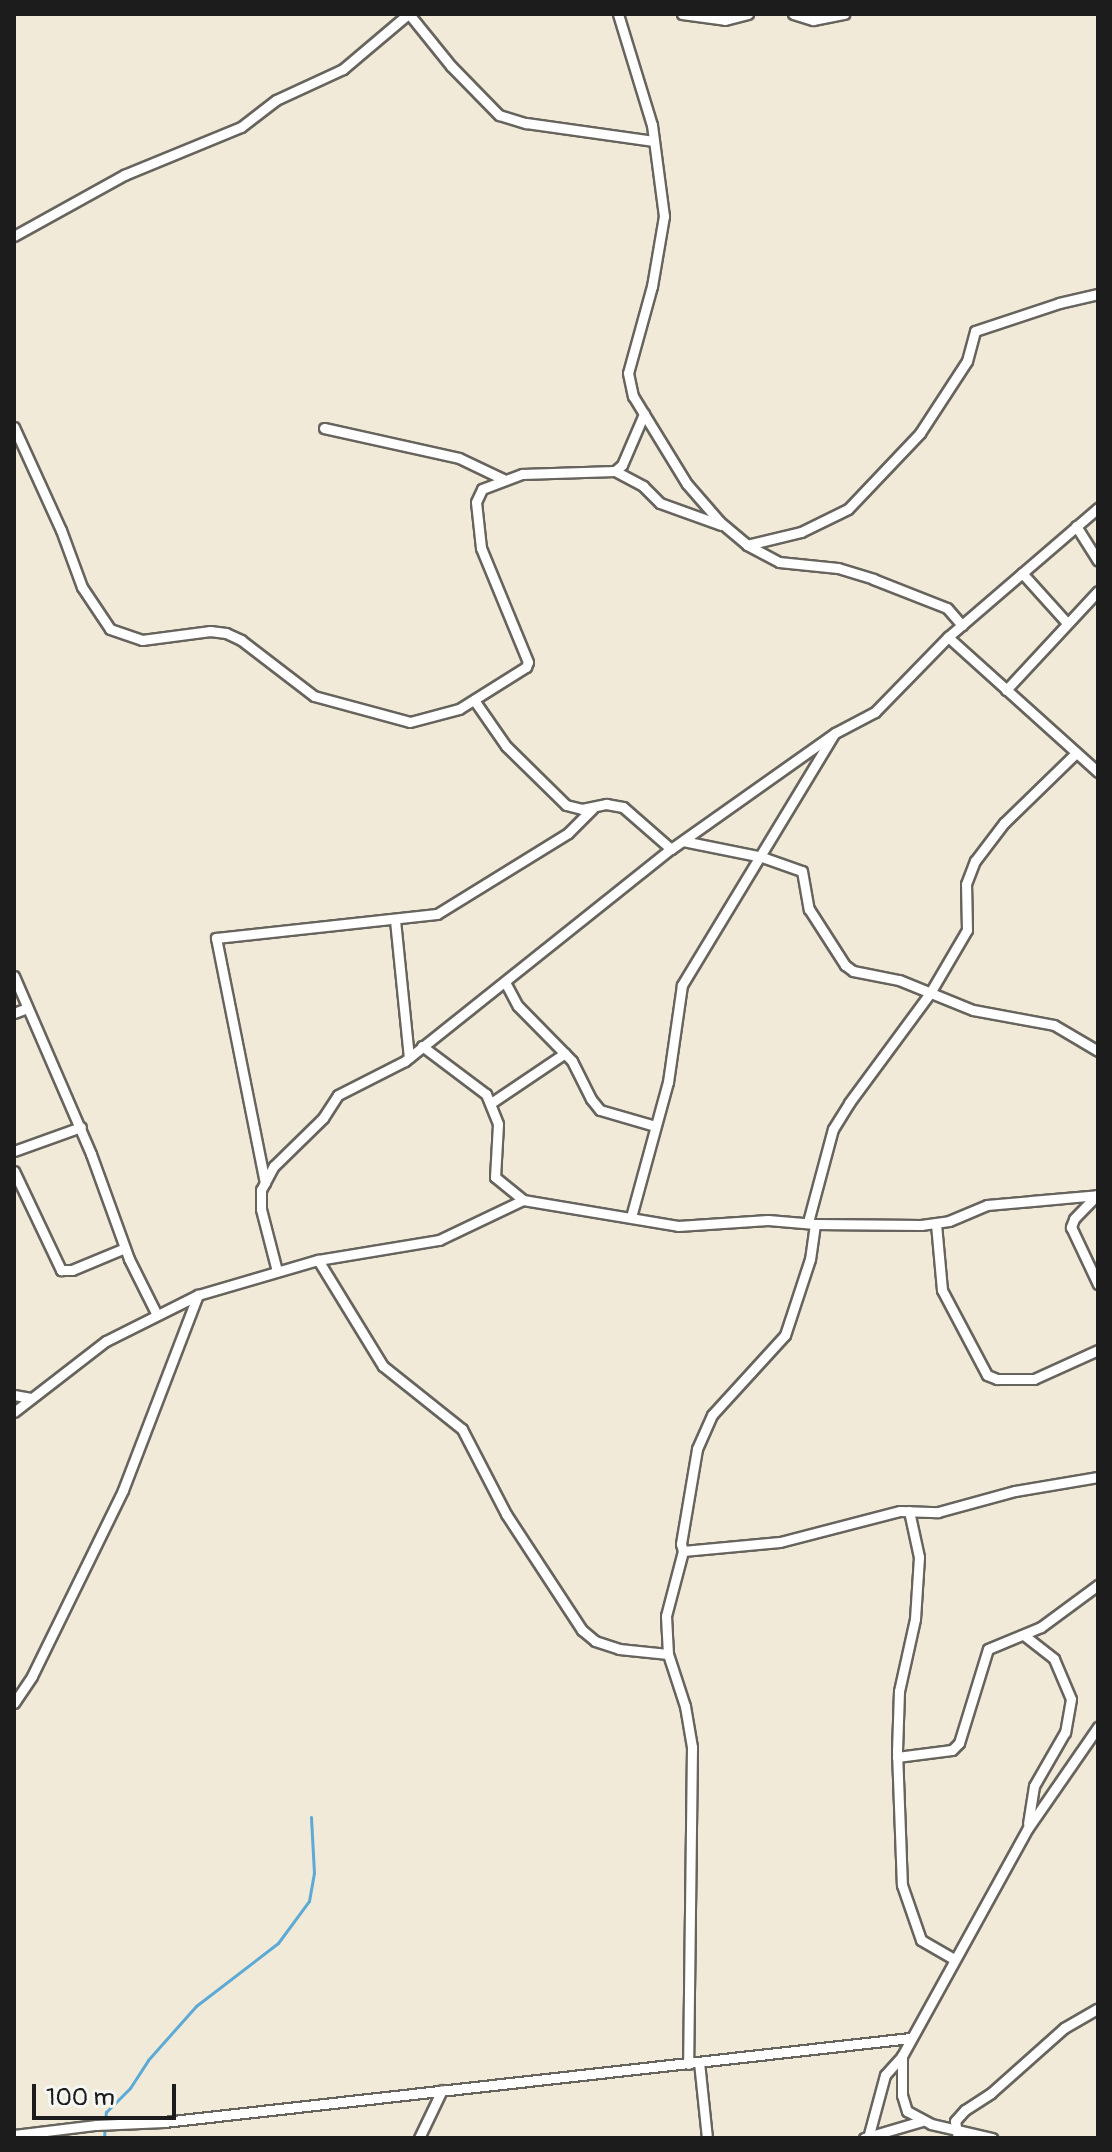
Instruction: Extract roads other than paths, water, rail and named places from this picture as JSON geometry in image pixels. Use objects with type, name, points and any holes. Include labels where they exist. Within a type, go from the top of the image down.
[{"type":"street","points":[[14,236],[124,175],[241,127],[276,100],[343,69],[408,14],[451,66],[499,115],[526,123],[654,141]]},
{"type":"street","points":[[618,14],[654,141],[664,216],[652,286],[627,381],[644,414],[687,484],[747,545],[779,562],[838,568],[873,579],[947,608],[962,625]]},
{"type":"street","points":[[682,14],[725,20],[748,14]]},
{"type":"street","points":[[793,14],[813,20],[844,14]]},
{"type":"street","points":[[747,545],[801,532],[848,509],[914,441],[967,361],[975,331],[1059,303],[1098,294]]},
{"type":"street","points":[[615,471],[622,465],[644,414]]},
{"type":"street","points":[[14,427],[61,530],[82,587],[110,629],[142,640],[210,631],[234,636],[314,696],[400,721],[427,719],[474,700],[523,671],[528,662],[480,537],[478,495],[503,479],[522,474],[615,471],[643,486],[660,503],[725,526]]},
{"type":"street","points":[[324,428],[459,458],[503,479]]},
{"type":"street","points":[[277,1271],[261,1209],[265,1183],[274,1166],[323,1118],[338,1095],[409,1057],[671,849],[835,733],[875,712],[948,637],[1098,508]]},
{"type":"street","points":[[1076,526],[1098,561]]},
{"type":"street","points":[[1022,573],[1067,623]]},
{"type":"street","points":[[1006,690],[1098,591]]},
{"type":"street","points":[[948,637],[1098,772]]},
{"type":"street","points":[[474,700],[506,746],[566,805],[574,809],[606,804],[623,807],[671,849]]},
{"type":"street","points":[[631,1217],[668,1082],[682,985],[835,733]]},
{"type":"street","points":[[707,2138],[693,2063],[692,1747],[685,1706],[668,1654],[666,1616],[683,1551],[681,1544],[697,1449],[718,1407],[785,1335],[810,1259],[812,1223],[833,1129],[857,1091],[930,993],[967,930],[966,884],[975,861],[1004,823],[1076,753]]},
{"type":"street","points":[[265,1183],[216,938],[437,914],[568,833],[593,808]]},
{"type":"street","points":[[683,841],[762,857],[802,871],[809,909],[845,965],[973,1010],[1054,1025],[1098,1051]]},
{"type":"street","points":[[395,920],[409,1057]]},
{"type":"street","points":[[14,976],[81,1127],[125,1248],[156,1313]]},
{"type":"street","points":[[505,982],[518,1006],[565,1053],[600,1110],[655,1126]]},
{"type":"street","points":[[14,1013],[27,1008]]},
{"type":"street","points":[[422,1046],[486,1094],[498,1124],[495,1177],[523,1200],[687,1226],[768,1220],[936,1224],[975,1207],[1097,1195]]},
{"type":"street","points":[[491,1103],[565,1053]]},
{"type":"street","points":[[14,1151],[81,1127]]},
{"type":"street","points":[[14,1171],[61,1270],[72,1270],[125,1248]]},
{"type":"street","points":[[1097,1195],[1071,1222],[1071,1227],[1098,1284]]},
{"type":"street","points":[[14,1412],[106,1341],[156,1313],[198,1295],[318,1260],[439,1240],[523,1200]]},
{"type":"street","points":[[936,1224],[942,1290],[987,1375],[997,1379],[1034,1379],[1098,1350]]},
{"type":"street","points":[[318,1260],[383,1366],[462,1429],[506,1514],[582,1630],[595,1641],[619,1649],[668,1654]]},
{"type":"street","points":[[14,1703],[32,1676],[123,1490],[198,1295]]},
{"type":"street","points":[[14,1395],[31,1398]]},
{"type":"street","points":[[683,1551],[780,1542],[909,1511],[945,1511],[1015,1491],[1098,1477]]},
{"type":"street","points":[[909,1511],[919,1557],[915,1619],[899,1691],[897,1757],[904,1893],[921,1940],[954,1959]]},
{"type":"street","points":[[897,1757],[952,1750],[959,1743],[988,1649],[1025,1636],[1098,1585]]},
{"type":"street","points":[[1025,1636],[1054,1659],[1071,1699],[1065,1732],[1034,1786],[1028,1828]]},
{"type":"street","points":[[867,2138],[881,2084],[902,2056],[1028,1828],[1098,1727]]},
{"type":"street","points":[[958,2138],[955,2121],[965,2110],[991,2093],[1064,2028],[1098,2008]]},
{"type":"street","points":[[14,2135],[96,2125],[164,2122],[910,2038]]},
{"type":"street","points":[[902,2056],[904,2104],[922,2121]]},
{"type":"street","points":[[419,2138],[442,2090]]},
{"type":"street","points":[[867,2138],[922,2121],[992,2138]]},
{"type":"waterway","points":[[104,2138],[106,2112],[130,2088],[148,2060],[196,2006],[278,1943],[309,1901],[314,1873],[311,1817]]}]
